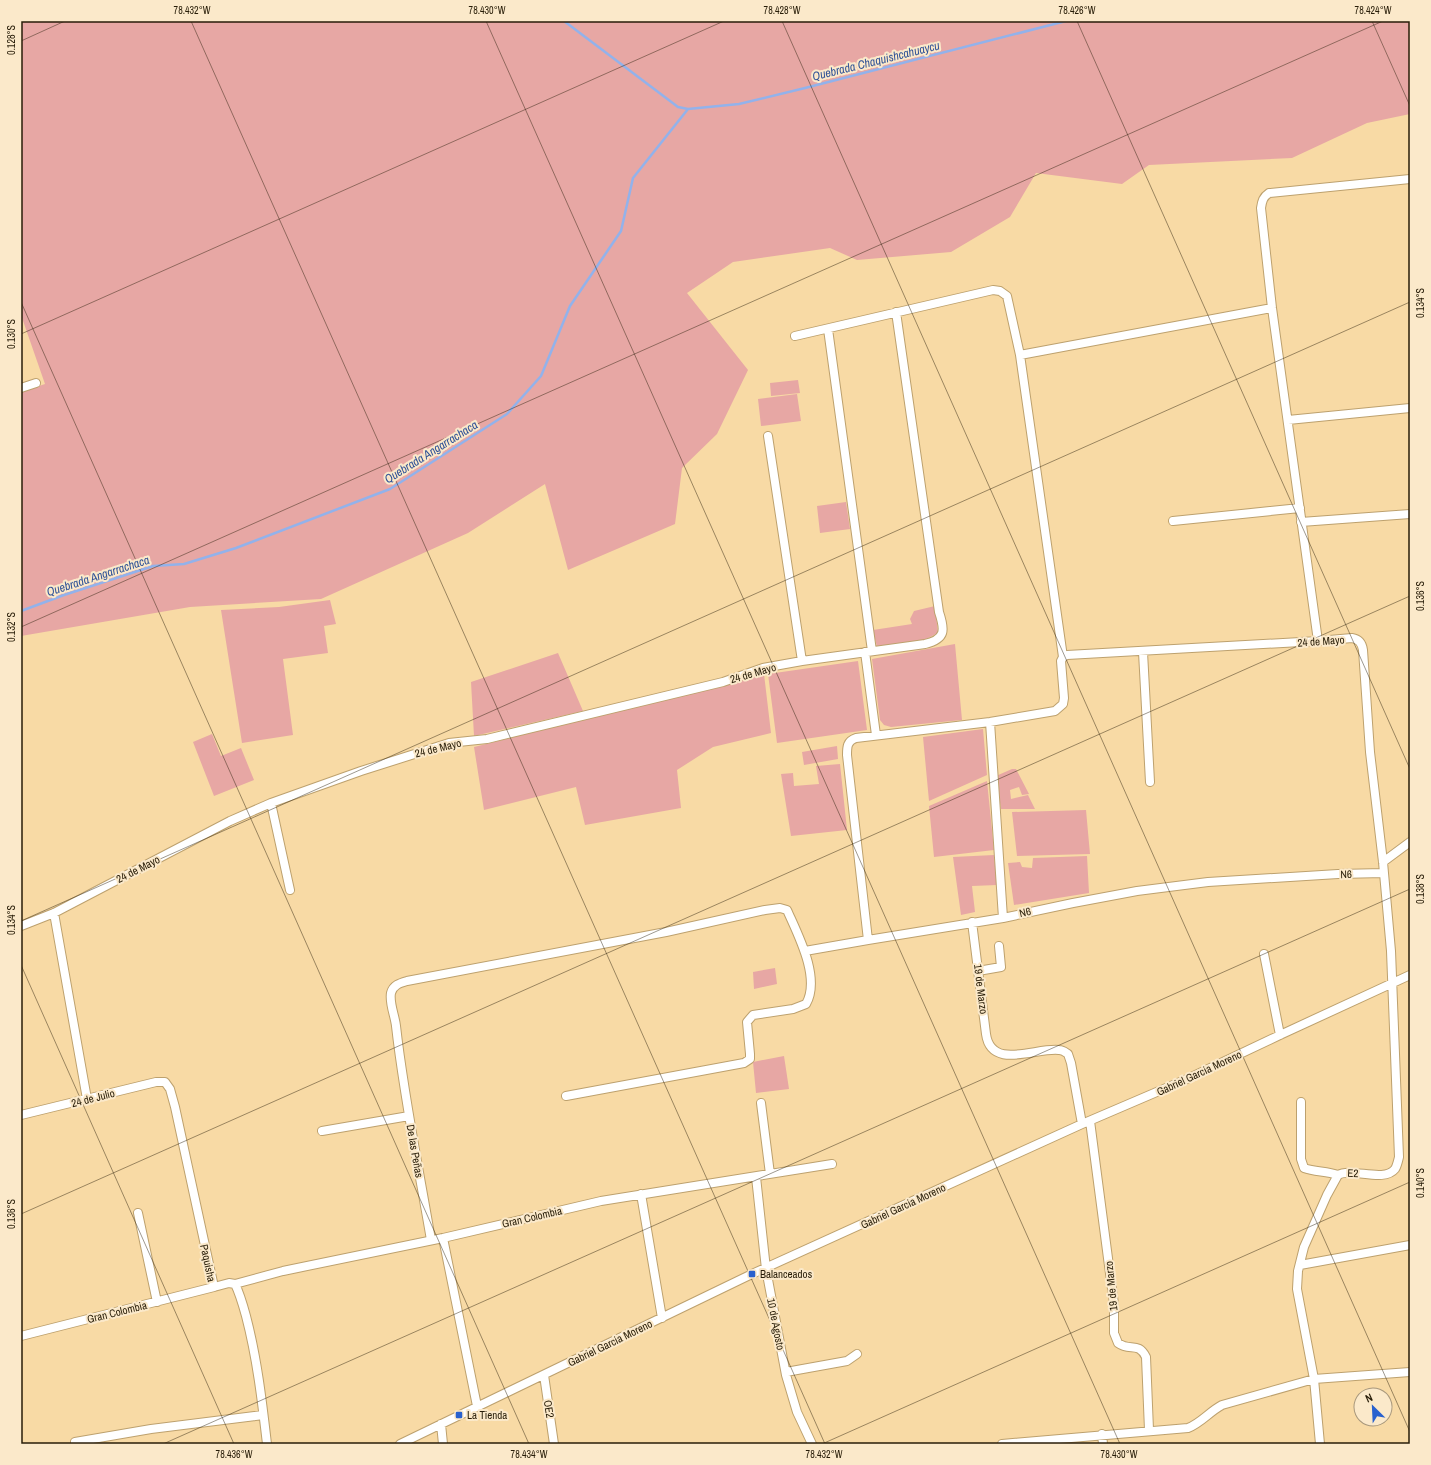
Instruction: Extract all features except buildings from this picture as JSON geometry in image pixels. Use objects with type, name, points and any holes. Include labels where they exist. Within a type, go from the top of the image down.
[{"type":"street","points":[[1318,641],[1272,308],[1261,208],[1262,201],[1269,193],[1410,180]]},
{"type":"street","points":[[794,336],[993,290],[1000,291],[1007,296],[1020,355],[1063,657],[1061,661],[1061,668],[1064,698],[1059,708],[1055,711],[990,722],[876,735],[850,740],[847,746],[847,755],[868,940]]},
{"type":"street","points":[[1020,355],[1272,308]]},
{"type":"street","name":"24 de Mayo","points":[[21,926],[54,913],[230,821],[271,804],[361,771],[449,743],[487,739],[723,682],[763,668],[931,642],[940,638],[943,633],[943,624],[938,604],[896,312]]},
{"type":"street","points":[[828,329],[873,651],[876,735]]},
{"type":"street","points":[[21,388],[36,383]]},
{"type":"street","points":[[1288,420],[1410,408]]},
{"type":"street","points":[[768,436],[802,661]]},
{"type":"street","points":[[1173,520],[1300,508]]},
{"type":"street","points":[[1301,522],[1410,514]]},
{"type":"street","name":"24 de Mayo","points":[[1063,657],[1067,655],[1143,652],[1352,638],[1358,640],[1362,646],[1370,752],[1383,862],[1393,983]]},
{"type":"street","points":[[1143,652],[1150,782]]},
{"type":"street","points":[[990,722],[1003,918]]},
{"type":"street","points":[[271,804],[290,890]]},
{"type":"street","points":[[1383,862],[1410,842]]},
{"type":"street","name":"N6","points":[[805,951],[1003,918],[1059,905],[1137,891],[1208,882],[1338,874],[1384,873]]},
{"type":"street","name":"De las Peñas","points":[[431,1240],[400,1062],[396,1022],[391,994],[393,988],[398,984],[407,981],[666,932],[780,908],[787,910],[805,951]]},
{"type":"street","points":[[54,913],[87,1099]]},
{"type":"street","name":"19 de Marzo","points":[[972,922],[987,1040],[990,1046],[1000,1053],[1012,1055],[1059,1050],[1068,1054],[1073,1071],[1082,1124]]},
{"type":"street","points":[[978,970],[1001,967],[1000,946]]},
{"type":"street","points":[[566,1096],[744,1063],[750,1059],[748,1022],[753,1015],[793,1009],[806,1004],[810,997],[811,978],[805,951]]},
{"type":"street","points":[[1264,954],[1280,1035]]},
{"type":"street","name":"Gabriel Garcia Moreno","points":[[400,1444],[766,1269],[1082,1124],[1187,1079],[1410,975]]},
{"type":"street","name":"E2","points":[[1320,1444],[1314,1379],[1297,1289],[1300,1265],[1304,1247],[1327,1195],[1338,1175],[1344,1173],[1385,1174],[1393,1171],[1397,1166],[1393,983]]},
{"type":"street","name":"24 de Julio","points":[[21,1116],[145,1084],[161,1081],[165,1082]]},
{"type":"street","name":"Paquisha","points":[[165,1082],[170,1089],[175,1107],[214,1288],[229,1283],[235,1284]]},
{"type":"street","points":[[1301,1102],[1301,1159],[1304,1168],[1310,1170],[1327,1171],[1338,1175]]},
{"type":"street","points":[[761,1103],[770,1174]]},
{"type":"street","points":[[322,1131],[409,1116]]},
{"type":"street","name":"19 de Marzo","points":[[1090,1121],[1114,1304],[1114,1333],[1118,1343],[1128,1347],[1135,1346],[1140,1348],[1146,1357],[1149,1430]]},
{"type":"street","name":"Gran Colombia","points":[[235,1284],[283,1271],[444,1238],[601,1201],[832,1164]]},
{"type":"street","name":"10 de Agosto","points":[[756,1177],[766,1269],[786,1372],[797,1412],[812,1444]]},
{"type":"street","points":[[641,1194],[662,1318]]},
{"type":"street","points":[[138,1213],[157,1302]]},
{"type":"street","points":[[444,1238],[477,1406]]},
{"type":"street","points":[[1300,1265],[1410,1245]]},
{"type":"street","points":[[235,1284],[240,1293],[250,1331],[267,1444]]},
{"type":"street","name":"Gran Colombia","points":[[21,1336],[214,1288]]},
{"type":"street","points":[[786,1372],[846,1361],[857,1354]]},
{"type":"street","points":[[1002,1444],[1102,1434],[1188,1428],[1200,1422],[1222,1405],[1314,1379],[1410,1372]]},
{"type":"street","name":"OE2","points":[[544,1375],[554,1444]]},
{"type":"street","points":[[75,1442],[151,1429],[263,1415]]},
{"type":"street","points":[[441,1424],[443,1444]]},
{"type":"street","points":[[1102,1434],[1103,1444]]},
{"type":"shaded area","points":[[21,21],[1410,21],[1410,114],[1367,123],[1292,158],[1149,165],[1122,184],[1036,173],[1010,217],[951,252],[857,260],[830,248],[733,262],[687,293],[748,370],[717,434],[682,468],[675,524],[568,570],[545,484],[468,533],[321,599],[190,607],[21,636],[21,392],[45,384],[21,315]]},
{"type":"shaded area","points":[[798,380],[800,393],[771,396],[770,383]]},
{"type":"shaded area","points":[[797,394],[801,421],[761,426],[758,399]]},
{"type":"shaded area","points":[[846,502],[850,529],[820,533],[817,506]]},
{"type":"shaded area","points":[[330,600],[336,624],[324,626],[328,653],[283,659],[293,735],[242,743],[221,610],[279,607]]},
{"type":"shaded area","points":[[935,606],[938,633],[922,641],[877,647],[873,630],[912,624],[910,619],[914,611]]},
{"type":"shaded area","points":[[955,644],[962,720],[891,727],[884,725],[880,720],[872,659]]},
{"type":"shaded area","points":[[558,653],[583,711],[474,736],[471,682]]},
{"type":"shaded area","points":[[858,661],[867,730],[777,743],[768,674]]},
{"type":"shaded area","points":[[764,674],[771,733],[713,747],[677,770],[681,808],[585,825],[576,787],[484,810],[474,747]]},
{"type":"shaded area","points":[[983,729],[987,775],[929,801],[923,737]]},
{"type":"shaded area","points":[[212,734],[221,756],[241,748],[254,780],[214,796],[193,742]]},
{"type":"shaded area","points":[[837,746],[838,759],[804,765],[802,752]]},
{"type":"shaded area","points":[[840,764],[847,830],[791,836],[781,774],[793,773],[794,786],[819,784],[816,766]]},
{"type":"shaded area","points":[[1012,769],[1016,769],[1029,794],[1022,795],[1019,787],[1010,790],[1011,799],[1028,795],[1035,809],[1001,809],[996,776]]},
{"type":"shaded area","points":[[987,781],[994,850],[934,857],[929,806]]},
{"type":"shaded area","points":[[1086,810],[1090,854],[1017,856],[1012,812]]},
{"type":"shaded area","points":[[994,855],[997,885],[972,886],[975,912],[961,915],[953,857]]},
{"type":"shaded area","points":[[1087,856],[1089,893],[1014,905],[1008,863],[1020,862],[1022,867],[1032,868],[1033,858]]},
{"type":"shaded area","points":[[775,968],[777,984],[754,989],[753,972]]},
{"type":"shaded area","points":[[784,1056],[789,1089],[756,1093],[753,1062]]},
{"type":"waterway","name":"Quebrada Chaquishcahuaycu","points":[[564,21],[678,107],[688,109],[739,104],[1066,21]]},
{"type":"waterway","name":"Quebrada Angarrachaca","points":[[21,611],[64,595],[153,566],[184,564],[236,548],[390,489],[507,414],[541,376],[570,306],[621,231],[633,178],[688,109]]},
{"type":"place","name":"Balanceados","points":[[752,1274]]},
{"type":"place","name":"La Tienda","points":[[459,1415]]}]
